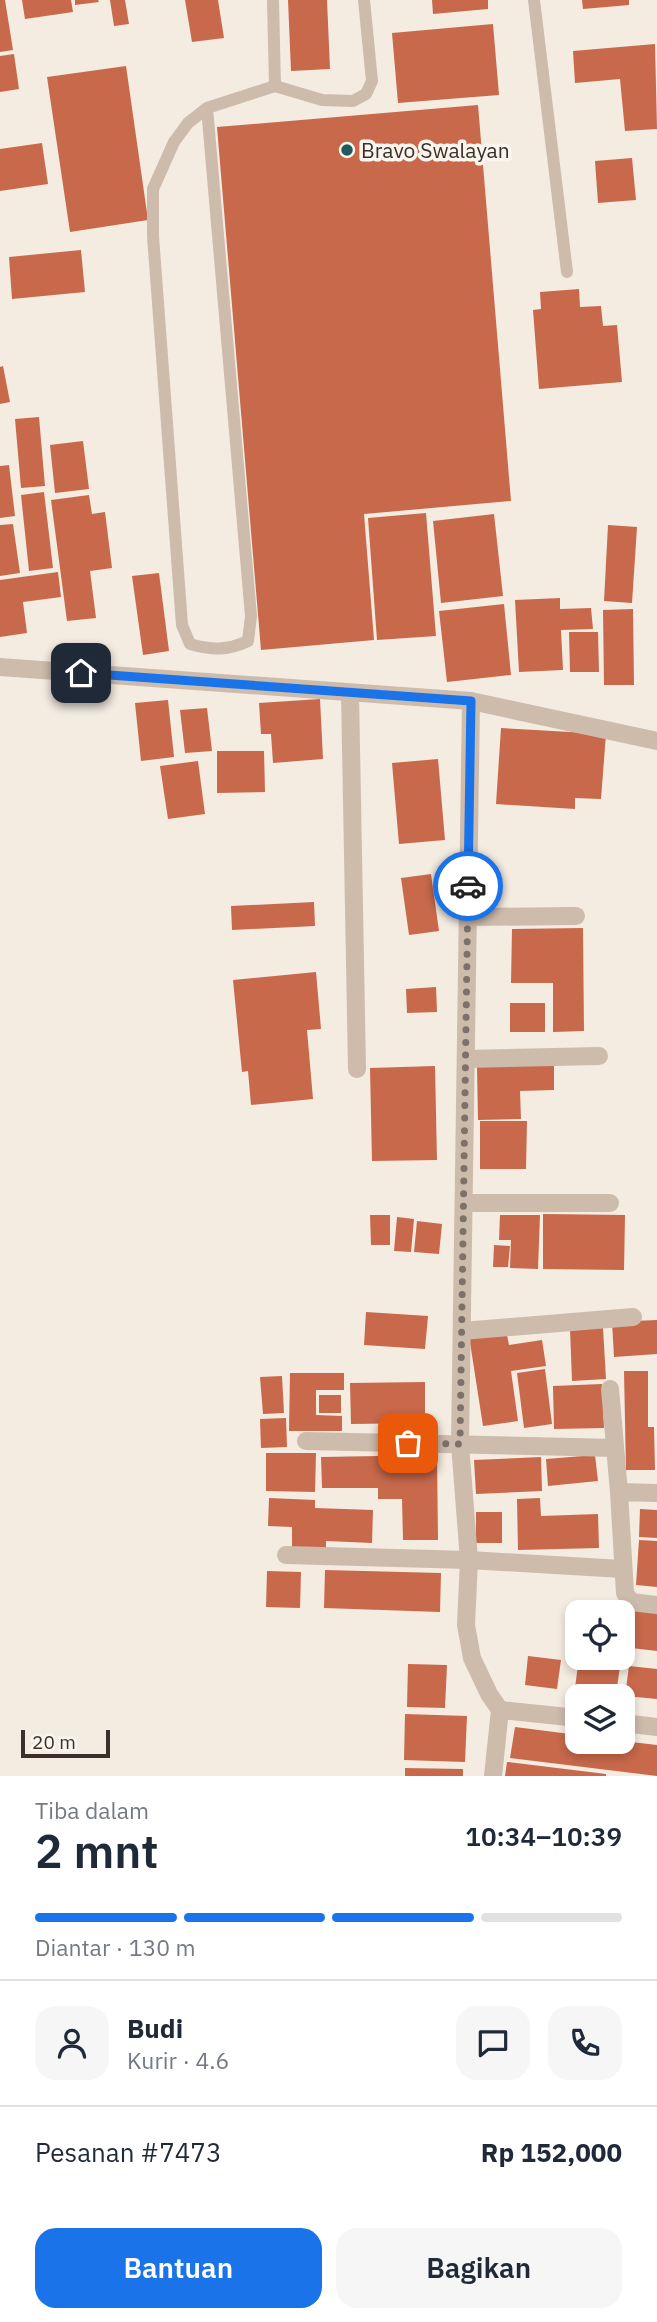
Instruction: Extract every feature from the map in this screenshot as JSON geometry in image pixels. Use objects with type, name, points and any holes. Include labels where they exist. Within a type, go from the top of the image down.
[{"type":"street","points":[[0,667],[471,701],[657,741]]},
{"type":"street","points":[[350,693],[357,1069]]},
{"type":"street","points":[[471,701],[460,1444],[469,1560],[466,1625],[472,1658],[500,1710],[493,1776]]},
{"type":"street","points":[[468,917],[576,916]]},
{"type":"street","points":[[466,1059],[599,1056]]},
{"type":"street","points":[[464,1203],[610,1203]]},
{"type":"street","points":[[462,1331],[633,1317]]},
{"type":"street","points":[[610,1389],[619,1492],[622,1569],[627,1598],[631,1602],[657,1605]]},
{"type":"street","points":[[306,1441],[615,1448]]},
{"type":"street","points":[[619,1492],[657,1493]]},
{"type":"street","points":[[286,1555],[469,1560],[622,1569]]},
{"type":"street","points":[[500,1710],[565,1717]]},
{"type":"street","points":[[635,1724],[657,1727]]},
{"type":"lane","points":[[273,0],[275,86]]},
{"type":"lane","points":[[207,108],[251,616],[248,641],[236,647],[212,650],[190,644],[182,625],[153,236],[153,189],[174,142],[188,123],[207,108],[275,86],[322,100],[353,101],[366,94],[372,81],[364,0]]},
{"type":"lane","points":[[534,0],[566,272]]},
{"type":"building","points":[[0,0],[5,0],[13,50],[0,52]]},
{"type":"building","points":[[22,0],[71,0],[73,12],[25,19]]},
{"type":"building","points":[[75,0],[98,0],[99,2],[75,5]]},
{"type":"building","points":[[110,0],[125,0],[129,24],[114,26]]},
{"type":"building","points":[[185,0],[218,0],[224,38],[192,42]]},
{"type":"building","points":[[288,0],[327,0],[330,69],[291,71]]},
{"type":"building","points":[[432,0],[488,0],[488,9],[433,14]]},
{"type":"building","points":[[582,0],[629,0],[629,5],[583,9]]},
{"type":"building","points":[[493,24],[499,95],[398,103],[392,33]]},
{"type":"building","points":[[655,44],[657,129],[625,131],[620,79],[575,83],[573,51]]},
{"type":"building","points":[[14,54],[19,89],[0,92],[0,56]]},
{"type":"building","points":[[126,66],[148,220],[70,232],[47,77]]},
{"type":"building","points":[[478,105],[511,501],[364,514],[374,640],[261,650],[217,127]]},
{"type":"building","points":[[42,143],[48,184],[0,191],[0,149]]},
{"type":"building","points":[[632,158],[636,200],[598,203],[595,161]]},
{"type":"building","points":[[81,250],[85,292],[12,299],[9,257]]},
{"type":"building","points":[[579,289],[580,307],[601,306],[603,326],[617,325],[622,382],[539,389],[533,310],[541,309],[540,292]]},
{"type":"building","points":[[3,366],[10,402],[0,404],[0,367]]},
{"type":"building","points":[[39,417],[45,486],[21,488],[15,419]]},
{"type":"building","points":[[83,441],[89,489],[55,493],[50,445]]},
{"type":"building","points":[[9,465],[15,516],[0,518],[0,466]]},
{"type":"building","points":[[44,492],[53,568],[29,571],[21,495]]},
{"type":"building","points":[[89,495],[92,514],[105,512],[112,568],[90,571],[96,618],[67,621],[51,500]]},
{"type":"building","points":[[426,513],[436,636],[377,640],[368,518]]},
{"type":"building","points":[[494,514],[503,596],[441,603],[433,521]]},
{"type":"building","points":[[13,524],[20,573],[0,576],[0,525]]},
{"type":"building","points":[[608,525],[637,527],[632,603],[604,601]]},
{"type":"building","points":[[58,572],[61,597],[23,602],[27,633],[0,637],[0,580]]},
{"type":"building","points":[[159,573],[169,651],[143,655],[132,576]]},
{"type":"building","points":[[560,598],[560,609],[591,608],[593,629],[561,630],[563,670],[519,672],[515,600]]},
{"type":"building","points":[[504,604],[511,675],[447,682],[439,611]]},
{"type":"building","points":[[633,609],[634,685],[604,685],[603,610]]},
{"type":"building","points":[[569,632],[598,632],[599,672],[570,672]]},
{"type":"building","points":[[320,699],[323,759],[273,763],[271,734],[261,734],[259,703]]},
{"type":"building","points":[[168,700],[174,757],[141,761],[135,703]]},
{"type":"building","points":[[207,708],[212,751],[185,753],[180,710]]},
{"type":"building","points":[[501,728],[606,734],[601,799],[575,798],[575,809],[496,804]]},
{"type":"building","points":[[217,751],[264,751],[265,792],[217,793]]},
{"type":"building","points":[[438,759],[445,840],[399,844],[392,763]]},
{"type":"building","points":[[198,761],[205,814],[168,819],[160,766]]},
{"type":"building","points":[[431,874],[439,931],[409,935],[401,878]]},
{"type":"building","points":[[314,902],[315,926],[232,930],[231,906]]},
{"type":"building","points":[[583,928],[584,1031],[553,1032],[553,983],[511,983],[512,929]]},
{"type":"building","points":[[316,972],[321,1029],[307,1030],[313,1099],[251,1105],[248,1071],[242,1072],[233,980]]},
{"type":"building","points":[[436,987],[437,1012],[407,1013],[406,989]]},
{"type":"building","points":[[510,1003],[545,1003],[545,1032],[510,1032]]},
{"type":"building","points":[[554,1065],[554,1090],[520,1091],[521,1119],[478,1120],[477,1067]]},
{"type":"building","points":[[435,1066],[437,1160],[372,1161],[370,1068]]},
{"type":"building","points":[[480,1121],[527,1121],[526,1169],[480,1169]]},
{"type":"building","points":[[543,1214],[625,1215],[624,1270],[543,1269]]},
{"type":"building","points":[[370,1215],[390,1215],[390,1245],[371,1245]]},
{"type":"building","points":[[500,1215],[540,1215],[538,1269],[510,1268],[511,1240],[499,1240]]},
{"type":"building","points":[[397,1217],[414,1219],[411,1252],[394,1251]]},
{"type":"building","points":[[417,1221],[442,1224],[439,1254],[414,1252]]},
{"type":"building","points":[[494,1245],[510,1246],[508,1267],[493,1267]]},
{"type":"building","points":[[366,1312],[428,1316],[425,1349],[364,1345]]},
{"type":"building","points":[[657,1320],[657,1354],[614,1357],[612,1322]]},
{"type":"building","points":[[603,1328],[606,1379],[572,1381],[570,1329]]},
{"type":"building","points":[[506,1330],[509,1345],[542,1340],[546,1366],[511,1371],[518,1421],[483,1426],[469,1336]]},
{"type":"building","points":[[545,1369],[552,1424],[524,1428],[517,1373]]},
{"type":"building","points":[[624,1371],[648,1371],[648,1427],[654,1427],[655,1470],[626,1470]]},
{"type":"building","points":[[290,1373],[344,1373],[344,1390],[316,1390],[316,1415],[342,1416],[342,1431],[289,1431]]},
{"type":"building","points":[[282,1376],[284,1413],[263,1414],[260,1377]]},
{"type":"building","points":[[425,1382],[425,1423],[351,1424],[350,1383]]},
{"type":"building","points":[[602,1384],[604,1428],[554,1429],[553,1386]]},
{"type":"building","points":[[319,1395],[341,1395],[341,1413],[319,1413]]},
{"type":"building","points":[[286,1418],[287,1447],[261,1448],[260,1419]]},
{"type":"building","points":[[266,1453],[316,1453],[315,1492],[266,1491]]},
{"type":"building","points":[[437,1455],[438,1540],[403,1540],[402,1499],[378,1499],[378,1488],[322,1488],[321,1457]]},
{"type":"building","points":[[595,1455],[598,1481],[548,1486],[546,1459]]},
{"type":"building","points":[[541,1457],[542,1491],[476,1494],[474,1460]]},
{"type":"building","points":[[269,1498],[315,1500],[315,1508],[373,1510],[372,1543],[326,1541],[326,1548],[292,1547],[292,1527],[268,1526]]},
{"type":"building","points":[[540,1498],[541,1516],[598,1514],[599,1548],[518,1550],[517,1499]]},
{"type":"building","points":[[640,1509],[657,1510],[657,1538],[639,1537]]},
{"type":"building","points":[[476,1512],[502,1512],[502,1543],[476,1543]]},
{"type":"building","points":[[639,1540],[657,1541],[657,1587],[636,1585]]},
{"type":"building","points":[[325,1570],[441,1573],[440,1612],[324,1608]]},
{"type":"building","points":[[267,1571],[301,1572],[300,1608],[266,1607]]},
{"type":"building","points":[[635,1605],[657,1608],[657,1651],[635,1648]]},
{"type":"building","points":[[528,1656],[561,1660],[557,1689],[525,1685]]},
{"type":"building","points":[[408,1664],[447,1665],[445,1708],[407,1707]]},
{"type":"building","points":[[635,1667],[657,1669],[657,1699],[635,1697],[635,1684],[627,1684],[628,1670],[635,1670]]},
{"type":"building","points":[[577,1670],[620,1670],[617,1684],[576,1684]]},
{"type":"building","points":[[405,1714],[467,1716],[465,1762],[404,1760]]},
{"type":"building","points":[[515,1727],[565,1733],[565,1754],[635,1754],[635,1742],[657,1745],[657,1776],[510,1758]]},
{"type":"building","points":[[507,1762],[606,1774],[606,1776],[505,1776]]},
{"type":"building","points":[[405,1768],[463,1769],[463,1776],[405,1776]]},
{"type":"way so far","points":[[408,1443],[460,1444],[468,886]]},
{"type":"place","name":"Bravo Swalayan","points":[[347,150]]},
{"type":"route","points":[[81,673],[471,701],[468,886]]}]
